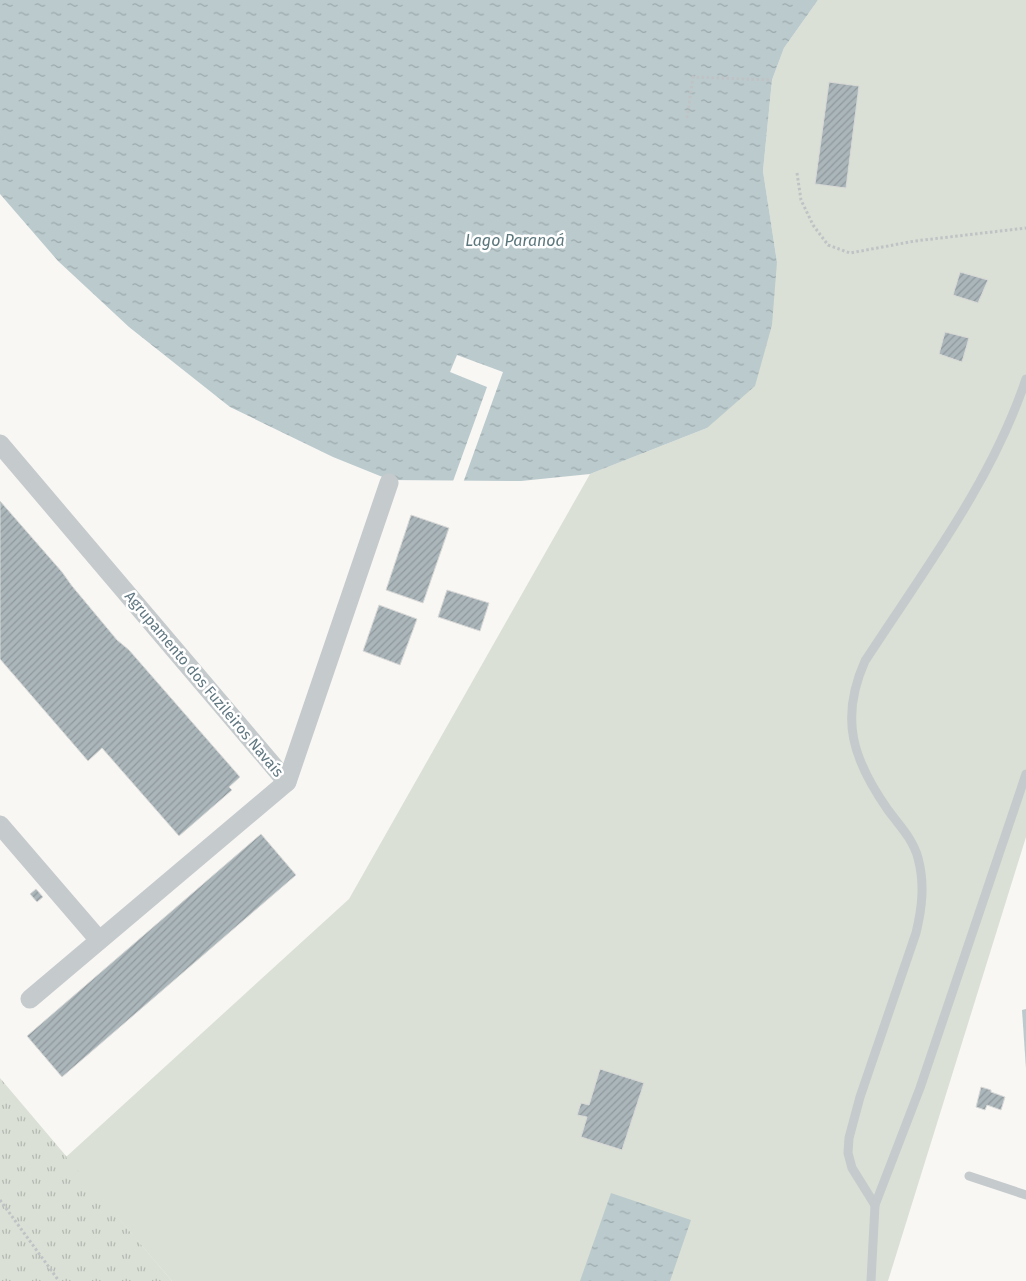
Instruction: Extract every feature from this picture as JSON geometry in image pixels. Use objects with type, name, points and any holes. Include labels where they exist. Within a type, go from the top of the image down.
[{"type":"street","name":"Agrupamento dos Fuzileiros Navaís","points":[[0,444],[287,782],[30,999]]},
{"type":"street","points":[[287,782],[389,483]]},
{"type":"street","points":[[0,825],[99,940]]},
{"type":"lane","points":[[875,1205],[852,1168],[848,1153],[849,1138],[860,1098],[916,933],[921,914],[923,891],[918,857],[913,845],[875,790],[861,763],[852,729],[852,697],[865,661],[976,490],[997,449],[1026,379]]},
{"type":"lane","points":[[871,1281],[875,1205],[920,1088],[1026,774]]},
{"type":"lane","points":[[969,1176],[1026,1195]]},
{"type":"path","points":[[687,118],[693,77],[772,80]]},
{"type":"path","points":[[797,173],[801,200],[813,225],[828,245],[850,253],[915,240],[1026,228]]},
{"type":"path","points":[[0,1200],[59,1281]]},
{"type":"green space","points":[[818,0],[1026,0],[1026,837],[888,1281],[172,1281],[66,1157],[349,899],[590,474],[707,428],[777,262],[763,171],[772,80],[784,48]]},
{"type":"green space","points":[[0,1078],[172,1281],[0,1281]]},
{"type":"water","name":"Lago Paranoá","points":[[0,0],[818,0],[784,48],[772,80],[763,171],[777,262],[772,325],[755,386],[707,428],[590,474],[521,481],[390,480],[333,457],[230,407],[129,327],[58,261],[0,194]]},
{"type":"water","points":[[1026,1009],[1026,1069],[1022,1010]]},
{"type":"water","points":[[611,1193],[691,1220],[670,1281],[580,1281]]},
{"type":"pier","points":[[457,355],[503,372],[463,483],[452,484],[487,387],[450,372]]},
{"type":"building","points":[[829,82],[859,86],[846,188],[815,184]]},
{"type":"building","points":[[960,272],[988,280],[978,303],[953,295]]},
{"type":"building","points":[[945,332],[969,338],[962,362],[939,354]]},
{"type":"building","points":[[0,501],[62,572],[117,640],[129,650],[240,777],[229,787],[232,790],[179,836],[102,748],[88,761],[0,659]]},
{"type":"building","points":[[411,515],[449,528],[423,603],[386,590]]},
{"type":"building","points":[[447,590],[489,603],[480,631],[438,617]]},
{"type":"building","points":[[379,605],[417,619],[400,665],[363,651]]},
{"type":"building","points":[[261,834],[296,875],[62,1077],[27,1036]]},
{"type":"building","points":[[36,889],[43,897],[37,902],[30,894]]},
{"type":"building","points":[[600,1069],[644,1083],[622,1150],[581,1137],[587,1117],[577,1115],[581,1103],[589,1105]]},
{"type":"building","points":[[981,1087],[1005,1097],[1001,1110],[987,1105],[985,1110],[976,1107]]}]
